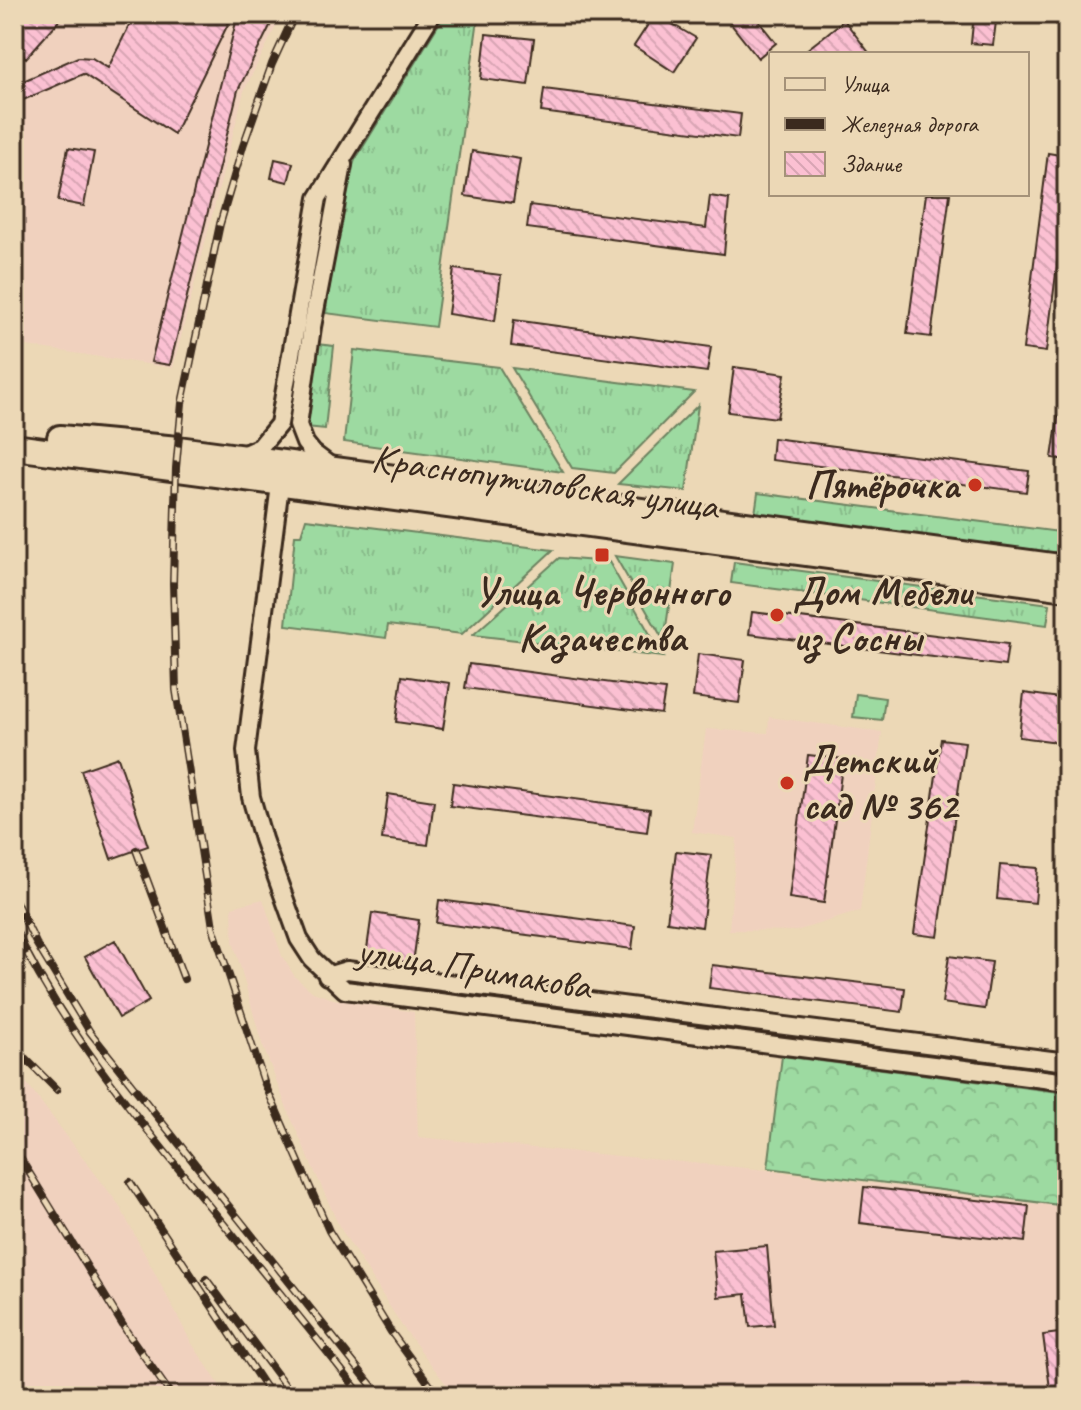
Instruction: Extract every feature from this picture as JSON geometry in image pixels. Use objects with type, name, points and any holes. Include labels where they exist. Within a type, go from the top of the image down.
[{"type":"main road","name":"Краснопутиловская улица","points":[[14,432],[42,437],[123,442],[1067,568]]},
{"type":"main road","name":"Краснопутиловская улица","points":[[14,447],[1067,588]]},
{"type":"street","points":[[236,457],[260,447],[279,424],[318,198],[432,14]]},
{"type":"street","points":[[337,471],[313,453],[298,425],[333,209],[347,152]]},
{"type":"street","points":[[280,485],[246,751],[251,797],[290,915],[312,959],[327,976]]},
{"type":"street","name":"улица Примакова","points":[[327,976],[347,970],[1067,1062]]},
{"type":"street","name":"улица Примакова","points":[[327,976],[345,990],[1067,1082]]},
{"type":"shaded area","points":[[26,14],[282,14],[244,91],[173,368],[14,344],[14,27]]},
{"type":"shaded area","name":"Детский сад № 362","points":[[769,717],[882,732],[860,911],[796,931],[729,930],[737,838],[692,832],[706,729],[768,733]]},
{"type":"shaded area","points":[[263,899],[282,956],[295,977],[313,992],[333,999],[414,1012],[418,1137],[767,1170],[1067,1207],[1067,1396],[455,1396],[402,1326],[339,1226],[262,1044],[233,941],[232,907]]},
{"type":"shaded area","points":[[25,1081],[119,1205],[191,1342],[227,1396],[14,1396],[14,1089]]},
{"type":"green space","points":[[445,14],[485,14],[477,26],[435,327],[325,313],[348,180],[355,160]]},
{"type":"green space","points":[[316,344],[334,346],[325,429],[306,427]]},
{"type":"green space","points":[[354,350],[499,367],[563,472],[344,442]]},
{"type":"green space","points":[[512,368],[694,392],[614,473],[572,468]]},
{"type":"green space","points":[[698,405],[686,491],[618,484]]},
{"type":"green space","points":[[758,493],[1060,532],[1057,553],[755,514]]},
{"type":"green space","points":[[306,519],[553,550],[462,634],[388,625],[386,638],[286,625],[295,535],[301,535]]},
{"type":"green space","points":[[615,556],[675,564],[664,641]]},
{"type":"green space","points":[[559,558],[609,562],[663,657],[473,635]]},
{"type":"green space","points":[[734,562],[1050,604],[1047,625],[731,583]]},
{"type":"green space","points":[[856,694],[885,698],[882,720],[853,717]]},
{"type":"green space","points":[[782,1056],[1067,1093],[1067,1206],[768,1168]]},
{"type":"building","points":[[26,14],[65,14],[26,58],[14,48],[14,27]]},
{"type":"building","points":[[135,14],[233,14],[174,134],[83,74],[14,104],[14,85],[78,57],[92,58],[108,68]]},
{"type":"building","points":[[238,14],[276,14],[238,90],[170,365],[151,362]]},
{"type":"building","points":[[655,14],[696,38],[674,72],[634,46]]},
{"type":"building","points":[[723,14],[753,14],[776,43],[758,58]]},
{"type":"building","points":[[974,14],[997,14],[993,45],[971,43]]},
{"type":"building","points":[[844,20],[868,52],[804,52]]},
{"type":"building","points":[[486,34],[534,39],[528,85],[481,79]]},
{"type":"building","points":[[544,89],[741,114],[738,138],[541,112]]},
{"type":"building","points":[[68,148],[94,152],[84,206],[58,201]]},
{"type":"building","points":[[472,151],[520,159],[513,203],[465,196]]},
{"type":"building","points":[[1048,153],[1067,156],[1067,188],[1046,352],[1023,349]]},
{"type":"building","points":[[275,159],[293,163],[288,182],[271,178]]},
{"type":"building","points":[[710,196],[729,199],[724,254],[527,228],[530,205],[706,228]]},
{"type":"building","points":[[926,196],[950,196],[931,337],[907,334]]},
{"type":"building","points":[[454,269],[501,275],[495,321],[448,314]]},
{"type":"building","points":[[514,320],[711,347],[707,372],[511,346]]},
{"type":"building","points":[[734,367],[785,374],[777,418],[728,412]]},
{"type":"building","points":[[1058,417],[1067,418],[1067,460],[1052,458]]},
{"type":"building","points":[[773,438],[1029,471],[1026,492],[771,460]]},
{"type":"building","points":[[752,612],[1008,644],[1005,666],[749,634]]},
{"type":"building","points":[[698,654],[745,660],[739,703],[693,697]]},
{"type":"building","points":[[469,664],[665,690],[661,714],[465,688]]},
{"type":"building","points":[[402,676],[450,683],[443,729],[396,722]]},
{"type":"building","points":[[1024,693],[1067,699],[1066,743],[1019,737]]},
{"type":"building","points":[[941,739],[965,742],[938,937],[914,934]]},
{"type":"building","points":[[808,755],[843,759],[824,903],[789,898]]},
{"type":"building","points":[[118,757],[148,846],[111,859],[81,770]]},
{"type":"building","points":[[453,783],[650,809],[647,832],[450,806]]},
{"type":"building","points":[[388,794],[434,801],[428,845],[382,839]]},
{"type":"building","points":[[676,851],[711,855],[702,927],[667,922]]},
{"type":"building","points":[[1000,865],[1038,868],[1035,903],[997,899]]},
{"type":"building","points":[[439,900],[635,926],[632,949],[436,923]]},
{"type":"building","points":[[372,913],[419,920],[413,963],[366,956]]},
{"type":"building","points":[[115,940],[149,1001],[119,1018],[85,957]]},
{"type":"building","points":[[949,956],[992,962],[985,1009],[942,1003]]},
{"type":"building","points":[[712,965],[905,988],[902,1012],[709,988]]},
{"type":"building","points":[[864,1187],[1029,1206],[1025,1242],[860,1223]]},
{"type":"building","points":[[767,1246],[774,1325],[750,1327],[746,1294],[718,1297],[713,1251]]},
{"type":"building","points":[[1067,1332],[1067,1396],[1051,1396],[1043,1335]]},
{"type":"railway","points":[[295,14],[272,64],[220,224],[182,403],[176,468],[173,583],[176,690],[213,927],[264,1082],[329,1231],[391,1332],[438,1396]]},
{"type":"railway","points":[[136,850],[184,979]]},
{"type":"railway","points":[[14,898],[36,943],[90,1032],[380,1396]]},
{"type":"railway","points":[[14,927],[68,1023],[110,1082],[362,1396]]},
{"type":"railway","points":[[14,1047],[57,1090]]},
{"type":"railway","points":[[14,1148],[127,1332],[172,1396]]},
{"type":"railway","points":[[130,1182],[271,1396]]},
{"type":"railway","points":[[206,1279],[293,1396]]},
{"type":"place","name":"Пятёрочка","points":[[975,485]]},
{"type":"place","name":"Улица Червонного Казачества","points":[[602,555]]},
{"type":"place","name":"Дом Мебели из Сосны","points":[[777,615]]},
{"type":"place","name":"Детский сад № 362","points":[[787,783]]}]
